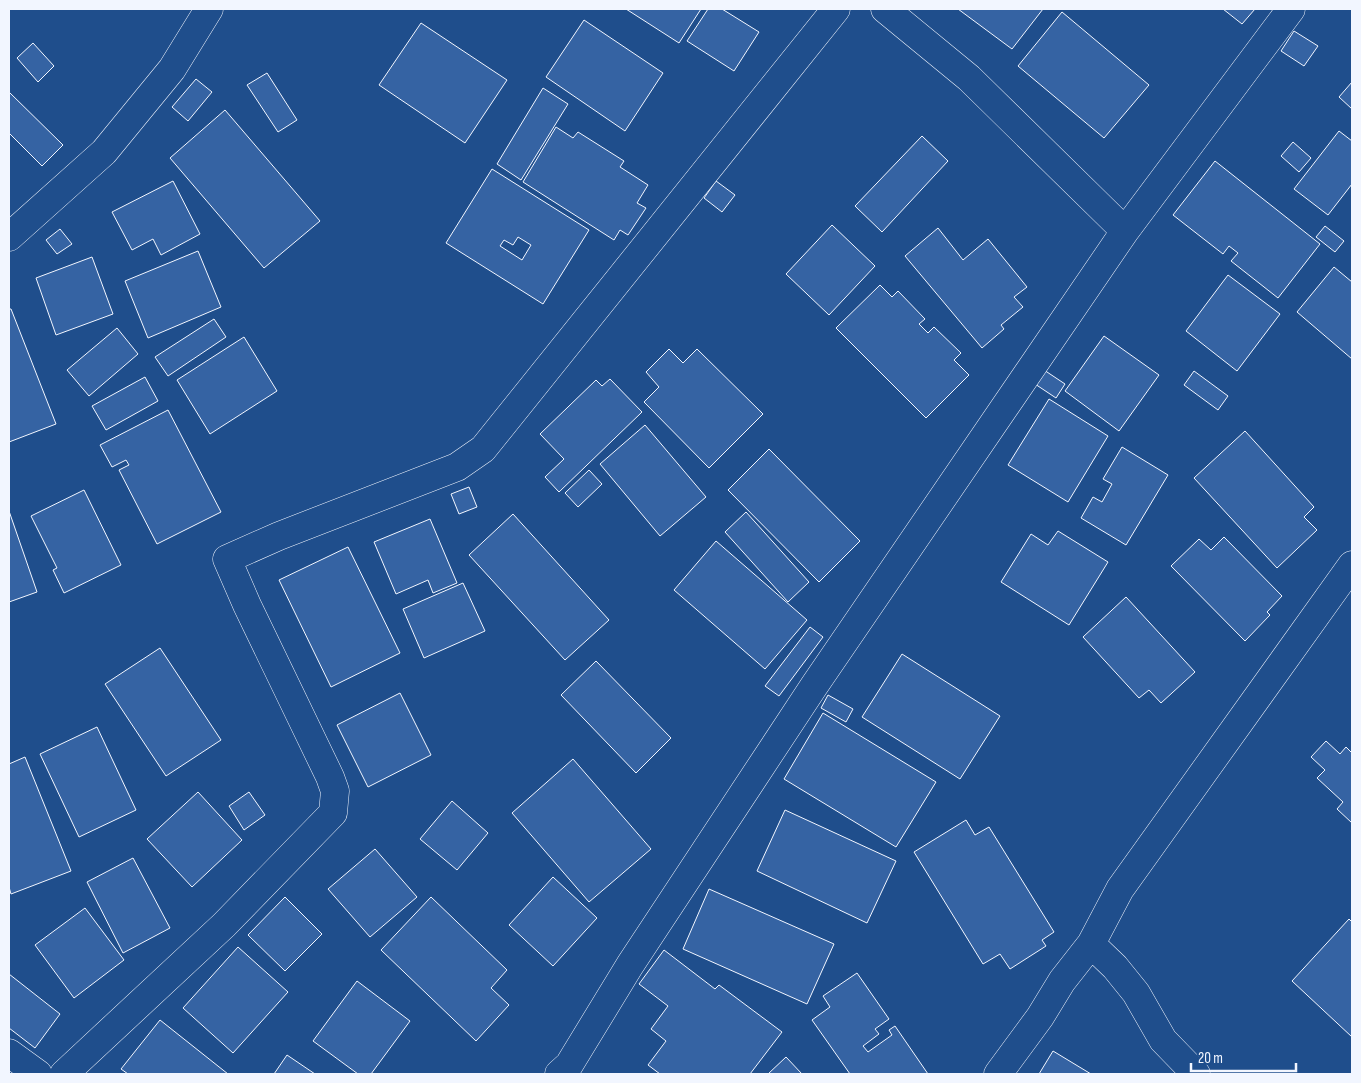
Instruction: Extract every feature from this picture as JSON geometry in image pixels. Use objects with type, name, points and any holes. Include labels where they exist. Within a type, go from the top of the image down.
[{"type":"street","points":[[9,237],[104,152],[172,69],[209,9]]},
{"type":"street","points":[[64,1074],[224,925],[333,813],[335,791],[330,777],[247,606],[228,559],[279,536],[457,467],[483,449],[836,9]]},
{"type":"street","points":[[885,9],[969,78],[1125,231]]},
{"type":"street","points":[[572,1071],[630,965],[814,686],[1125,231],[1291,9]]},
{"type":"street","points":[[998,1074],[1040,1017],[1062,981],[1091,944],[1120,889],[1352,565]]},
{"type":"street","points":[[1091,944],[1116,968],[1136,993],[1163,1040],[1196,1074]]},
{"type":"street","points":[[9,1053],[38,1074]]},
{"type":"building","points":[[626,9],[701,9],[679,43]]},
{"type":"building","points":[[708,9],[722,9],[759,32],[734,71],[687,41]]},
{"type":"building","points":[[958,9],[1043,9],[1012,49]]},
{"type":"building","points":[[1223,9],[1255,9],[1242,24]]},
{"type":"building","points":[[1062,12],[1149,85],[1104,138],[1018,66]]},
{"type":"building","points":[[584,20],[663,73],[625,131],[546,77]]},
{"type":"building","points":[[421,23],[507,80],[465,143],[379,85]]},
{"type":"building","points":[[1294,31],[1318,46],[1304,66],[1281,51]]},
{"type":"building","points":[[33,43],[54,66],[38,82],[17,58]]},
{"type":"building","points":[[267,73],[297,120],[278,132],[247,85]]},
{"type":"building","points":[[196,79],[212,92],[188,121],[172,107]]},
{"type":"building","points":[[1352,82],[1352,109],[1339,97]]},
{"type":"building","points":[[543,88],[568,104],[521,180],[497,164]]},
{"type":"building","points":[[9,92],[63,145],[42,166],[9,133]]},
{"type":"building","points":[[225,110],[320,221],[264,268],[170,158]]},
{"type":"building","points":[[556,127],[573,138],[578,132],[624,161],[620,167],[648,185],[637,203],[646,208],[628,235],[620,230],[614,240],[523,182]]},
{"type":"building","points":[[1339,131],[1352,141],[1352,184],[1328,215],[1294,189]]},
{"type":"building","points":[[922,136],[948,161],[882,232],[855,206]]},
{"type":"building","points":[[1293,142],[1311,158],[1299,172],[1281,156]]},
{"type":"building","points":[[1215,161],[1320,244],[1278,298],[1231,261],[1238,253],[1229,246],[1223,254],[1173,215]]},
{"type":"building","points":[[492,169],[589,230],[543,304],[446,243]],"holes":[[[518,237],[531,245],[522,260],[500,246],[504,240],[513,245]]]},
{"type":"building","points":[[173,181],[200,234],[161,255],[153,239],[132,250],[112,212]]},
{"type":"building","points":[[716,181],[735,195],[722,212],[704,198]]},
{"type":"building","points":[[832,225],[875,266],[829,315],[786,274]]},
{"type":"building","points":[[1325,226],[1344,241],[1335,252],[1316,237]]},
{"type":"building","points":[[938,228],[963,260],[988,239],[1027,287],[1014,297],[1023,307],[1001,325],[1004,329],[982,348],[905,256]]},
{"type":"building","points":[[60,229],[72,244],[57,254],[46,240]]},
{"type":"building","points":[[198,251],[221,307],[148,338],[125,281]]},
{"type":"building","points":[[92,257],[113,314],[56,335],[36,278]]},
{"type":"building","points":[[1334,267],[1352,282],[1352,359],[1297,312]]},
{"type":"building","points":[[1228,275],[1280,314],[1237,371],[1186,331]]},
{"type":"building","points":[[880,285],[892,297],[898,291],[925,319],[919,324],[928,333],[934,327],[961,353],[954,360],[969,375],[926,418],[836,328]]},
{"type":"building","points":[[9,309],[11,309],[56,424],[9,442]]},
{"type":"building","points":[[214,319],[226,337],[168,376],[155,357]]},
{"type":"building","points":[[117,328],[138,354],[89,396],[67,370]]},
{"type":"building","points":[[1104,336],[1159,375],[1119,431],[1065,391]]},
{"type":"building","points":[[244,337],[277,391],[210,434],[177,380]]},
{"type":"building","points":[[669,349],[683,363],[697,349],[763,414],[709,468],[644,402],[659,387],[646,372]]},
{"type":"building","points":[[1044,370],[1065,384],[1056,398],[1035,384]]},
{"type":"building","points":[[1194,371],[1228,396],[1218,410],[1184,385]]},
{"type":"building","points":[[145,377],[158,401],[106,430],[92,406]]},
{"type":"building","points":[[610,379],[642,412],[559,492],[545,477],[564,459],[540,434],[596,380],[602,386]]},
{"type":"building","points":[[1049,399],[1108,436],[1068,502],[1008,465]]},
{"type":"building","points":[[168,410],[221,512],[157,544],[119,470],[129,465],[126,460],[112,467],[100,445]]},
{"type":"building","points":[[645,425],[706,497],[660,536],[600,464]]},
{"type":"building","points":[[1245,431],[1314,507],[1304,517],[1317,530],[1277,568],[1194,478]]},
{"type":"building","points":[[1122,447],[1168,475],[1126,545],[1081,518],[1093,497],[1102,502],[1112,484],[1103,479]]},
{"type":"building","points":[[769,449],[860,541],[819,582],[728,490]]},
{"type":"building","points":[[589,470],[602,484],[578,507],[565,493]]},
{"type":"building","points":[[469,487],[477,507],[459,514],[451,494]]},
{"type":"building","points":[[84,490],[121,565],[64,593],[53,570],[57,568],[31,516]]},
{"type":"building","points":[[9,511],[37,592],[9,602]]},
{"type":"building","points":[[746,512],[809,582],[788,602],[725,532]]},
{"type":"building","points":[[513,514],[609,620],[565,660],[469,555]]},
{"type":"building","points":[[430,519],[457,583],[433,593],[428,580],[396,594],[374,542]]},
{"type":"building","points":[[1058,531],[1108,562],[1069,625],[1001,582],[1031,534],[1048,545]]},
{"type":"building","points":[[1224,537],[1282,596],[1267,612],[1270,615],[1245,641],[1171,566],[1199,539],[1211,550]]},
{"type":"building","points":[[716,541],[807,620],[765,669],[674,590]]},
{"type":"building","points":[[348,547],[400,653],[331,687],[279,580]]},
{"type":"building","points":[[463,583],[485,631],[424,658],[403,609]]},
{"type":"building","points":[[1126,597],[1195,672],[1161,703],[1149,690],[1139,698],[1083,637]]},
{"type":"building","points":[[810,627],[823,637],[779,696],[765,686]]},
{"type":"building","points":[[160,648],[221,740],[166,776],[105,684]]},
{"type":"building","points":[[902,654],[1000,716],[960,779],[862,717]]},
{"type":"building","points":[[596,661],[671,738],[636,773],[561,695]]},
{"type":"building","points":[[400,693],[431,755],[368,787],[337,725]]},
{"type":"building","points":[[828,695],[853,709],[846,722],[821,708]]},
{"type":"building","points":[[823,713],[936,782],[896,847],[784,779]]},
{"type":"building","points":[[97,727],[136,810],[79,837],[40,754]]},
{"type":"building","points":[[1326,741],[1340,754],[1346,747],[1352,753],[1352,823],[1337,809],[1343,802],[1317,778],[1325,770],[1311,757]]},
{"type":"building","points":[[25,757],[71,871],[11,894],[9,887],[9,764]]},
{"type":"building","points":[[573,759],[651,849],[589,902],[512,813]]},
{"type":"building","points":[[198,792],[242,840],[192,887],[147,839]]},
{"type":"building","points":[[249,792],[265,815],[244,830],[229,806]]},
{"type":"building","points":[[452,801],[488,833],[457,870],[420,839]]},
{"type":"building","points":[[785,810],[896,861],[867,923],[757,871]]},
{"type":"building","points":[[966,820],[975,835],[989,827],[1054,932],[1042,940],[1046,946],[1010,969],[1000,954],[983,964],[914,852]]},
{"type":"building","points":[[375,849],[417,897],[370,937],[328,889]]},
{"type":"building","points":[[133,858],[170,928],[123,953],[87,882]]},
{"type":"building","points":[[553,877],[597,918],[553,966],[509,925]]},
{"type":"building","points":[[709,889],[834,944],[807,1004],[683,949]]},
{"type":"building","points":[[285,897],[322,934],[285,971],[248,935]]},
{"type":"building","points":[[431,897],[507,970],[491,988],[509,1005],[476,1041],[381,950]]},
{"type":"building","points":[[85,908],[124,960],[74,998],[35,945]]},
{"type":"building","points":[[1349,919],[1352,922],[1352,1037],[1292,981]]},
{"type":"building","points":[[238,947],[288,992],[233,1053],[183,1008]]},
{"type":"building","points":[[664,950],[715,989],[719,985],[782,1032],[750,1074],[660,1074],[648,1065],[666,1041],[651,1029],[668,1006],[639,984]]},
{"type":"building","points":[[857,973],[889,1019],[875,1029],[879,1034],[863,1046],[868,1052],[892,1035],[889,1030],[895,1026],[928,1074],[850,1074],[812,1020],[830,1007],[823,996]]},
{"type":"building","points":[[9,974],[60,1014],[35,1048],[9,1028]]},
{"type":"building","points":[[357,981],[410,1021],[371,1074],[358,1074],[313,1041]]},
{"type":"building","points":[[160,1020],[228,1074],[128,1074],[121,1069]]},
{"type":"building","points":[[1053,1051],[1091,1074],[1039,1074]]},
{"type":"building","points":[[287,1055],[315,1074],[274,1074]]},
{"type":"building","points":[[786,1057],[802,1074],[768,1074]]}]
